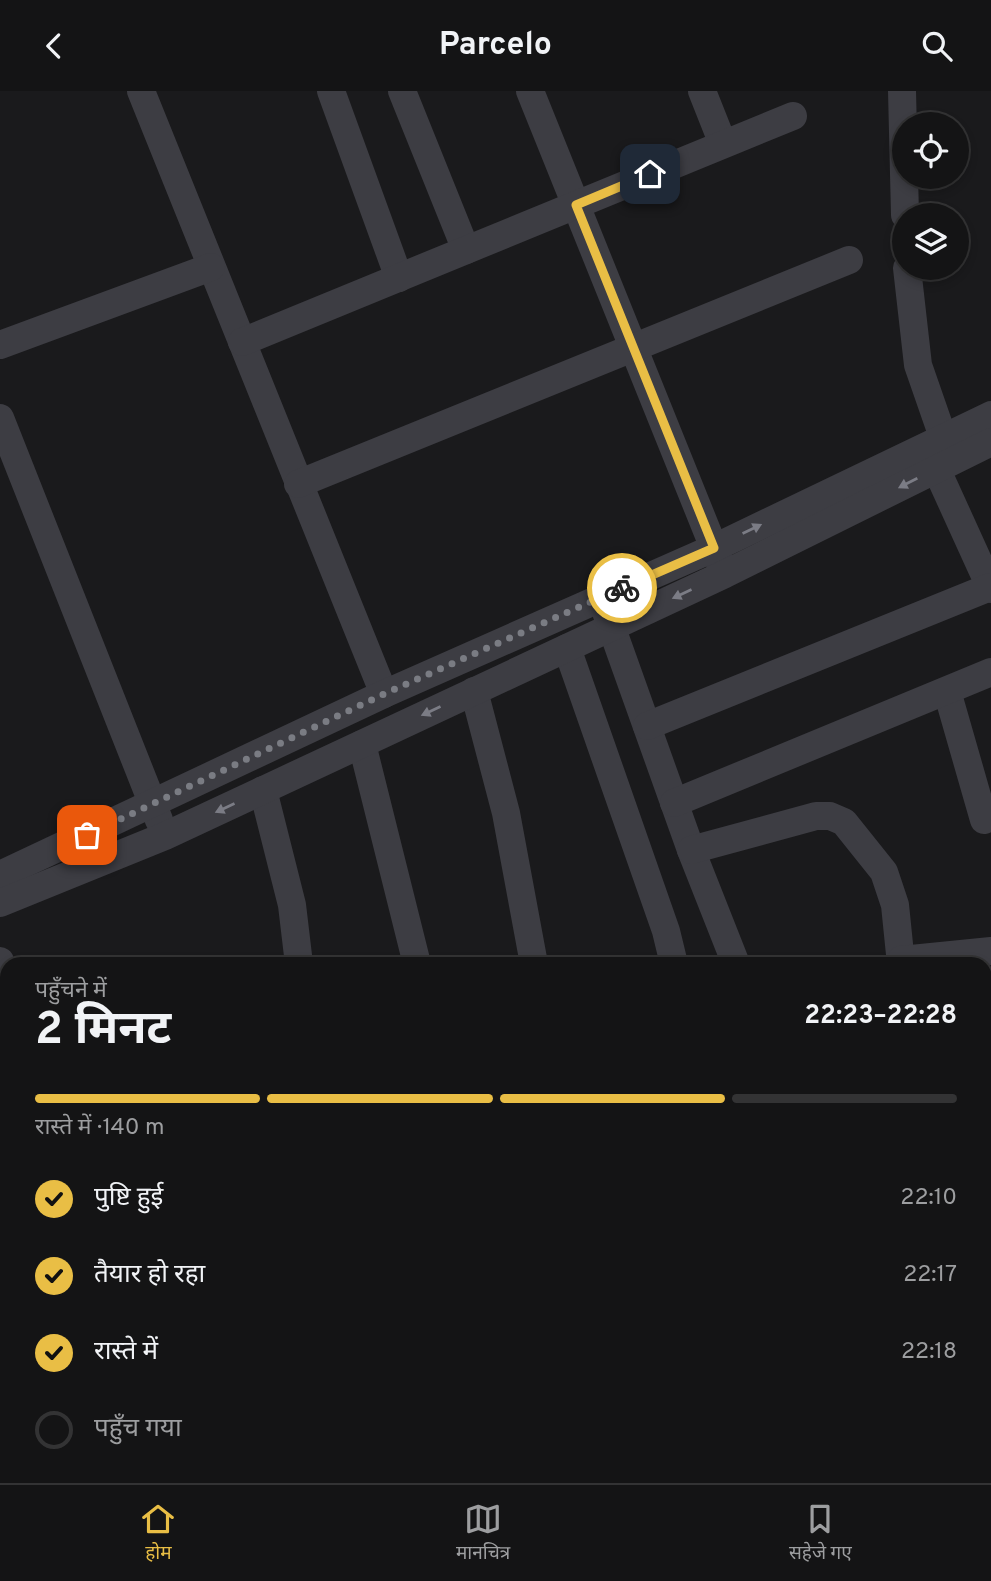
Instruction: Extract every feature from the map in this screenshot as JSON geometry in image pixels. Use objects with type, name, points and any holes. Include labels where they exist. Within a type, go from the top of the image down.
[{"type":"street","points":[[141,91],[384,694]]},
{"type":"street","points":[[331,91],[399,278]]},
{"type":"street","points":[[402,91],[466,250]]},
{"type":"street","points":[[530,91],[724,575]]},
{"type":"street","points":[[702,91],[723,144]]},
{"type":"street","points":[[902,91],[905,203]]},
{"type":"street","points":[[242,342],[793,116]]},
{"type":"street","points":[[298,484],[849,260]]},
{"type":"street","points":[[0,345],[211,267]]},
{"type":"street","points":[[908,280],[918,365],[943,437]]},
{"type":"street","points":[[0,875],[384,694],[714,548],[991,415]]},
{"type":"street","points":[[0,418],[165,836]]},
{"type":"street","points":[[0,903],[165,836],[724,575],[991,442]]},
{"type":"street","points":[[647,726],[990,588],[936,468]]},
{"type":"street","points":[[601,598],[691,850],[733,957]]},
{"type":"street","points":[[568,647],[666,931],[672,957]]},
{"type":"street","points":[[674,803],[991,672]]},
{"type":"street","points":[[474,691],[506,813],[533,957]]},
{"type":"street","points":[[947,691],[984,820]]},
{"type":"street","points":[[362,744],[415,957]]},
{"type":"street","points":[[263,790],[292,905],[298,957]]},
{"type":"street","points":[[691,850],[816,816],[830,816],[844,822],[884,872],[891,887],[900,957]]},
{"type":"street","points":[[942,957],[991,951]]},
{"type":"way so far","points":[[87,835],[384,694],[622,588]]},
{"type":"route","points":[[622,588],[714,548],[576,205],[650,174]]}]
